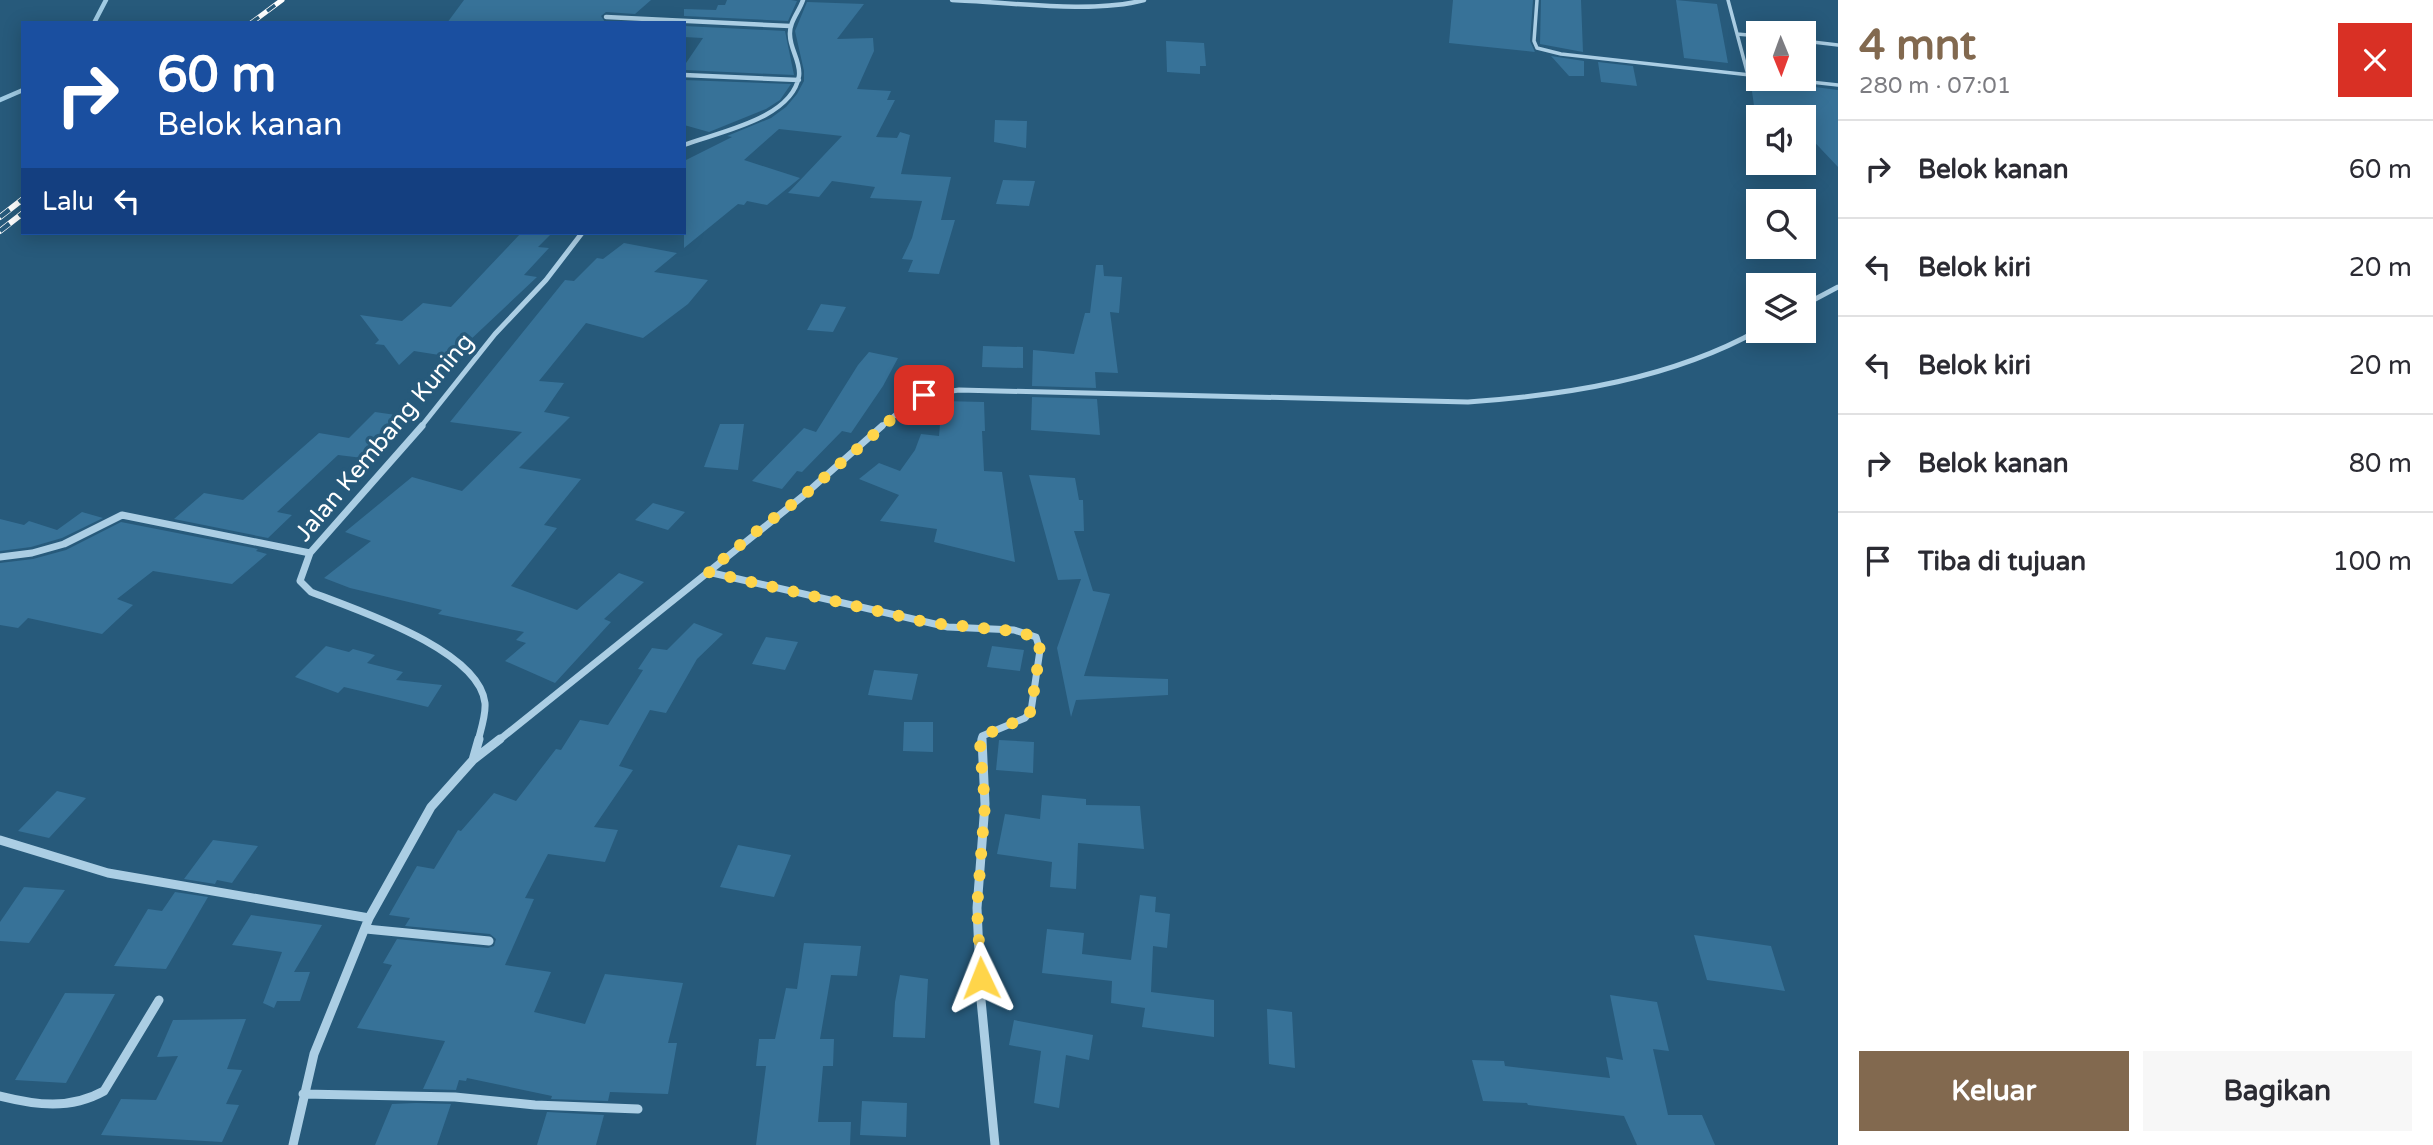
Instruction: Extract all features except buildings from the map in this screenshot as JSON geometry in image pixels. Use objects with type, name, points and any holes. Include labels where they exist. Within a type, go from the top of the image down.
[{"type":"street","points":[[686,144],[768,113],[790,98],[800,71],[789,42],[790,26],[803,0]]},
{"type":"street","points":[[952,0],[1091,6],[1126,5],[1144,0]]},
{"type":"street","points":[[606,17],[645,21]]},
{"type":"street","points":[[686,22],[790,26]]},
{"type":"street","points":[[686,75],[799,79]]},
{"type":"street","name":"Jalan Kembang Kuning","points":[[473,760],[485,702],[481,689],[453,661],[402,628],[311,592],[300,581],[310,553],[344,512],[402,451],[495,334],[545,280],[580,235]]},
{"type":"street","points":[[1816,299],[1838,287]]},
{"type":"street","points":[[293,1145],[303,1094],[324,1027],[369,918],[431,807],[473,760],[803,496],[909,404],[924,395],[959,390],[1455,402],[1529,398],[1573,392],[1663,371],[1746,336]]},
{"type":"street","points":[[0,557],[43,552],[122,514],[310,553]]},
{"type":"street","points":[[708,572],[913,620],[948,626],[1024,632],[1036,637],[1040,650],[1031,711],[1025,718],[982,736],[980,748],[985,804],[977,908],[981,1000],[995,1145]]},
{"type":"street","points":[[0,840],[108,873],[369,918]]},
{"type":"street","points":[[366,929],[489,941]]},
{"type":"street","points":[[0,1096],[18,1101],[70,1105],[90,1100],[104,1091],[159,1000]]},
{"type":"street","points":[[303,1094],[455,1097],[535,1105],[638,1109]]},
{"type":"lane","points":[[1537,0],[1534,41],[1536,48],[1561,54],[1746,75]]},
{"type":"lane","points":[[1728,0],[1746,68]]},
{"type":"lane","points":[[1737,34],[1746,35]]},
{"type":"lane","points":[[1816,42],[1838,45]]},
{"type":"lane","points":[[1816,83],[1838,85]]},
{"type":"waterway","points":[[95,21],[106,0]]},
{"type":"waterway","points":[[0,100],[21,91]]},
{"type":"railway","points":[[254,21],[282,0]]},
{"type":"railway","points":[[0,217],[21,201]]},
{"type":"railway","points":[[0,231],[21,215]]},
{"type":"route","points":[[924,395],[909,404],[840,466],[708,572],[930,623],[1024,632],[1036,637],[1040,650],[1031,711],[1025,718],[982,736],[980,748],[985,804],[977,908],[981,978]]}]
